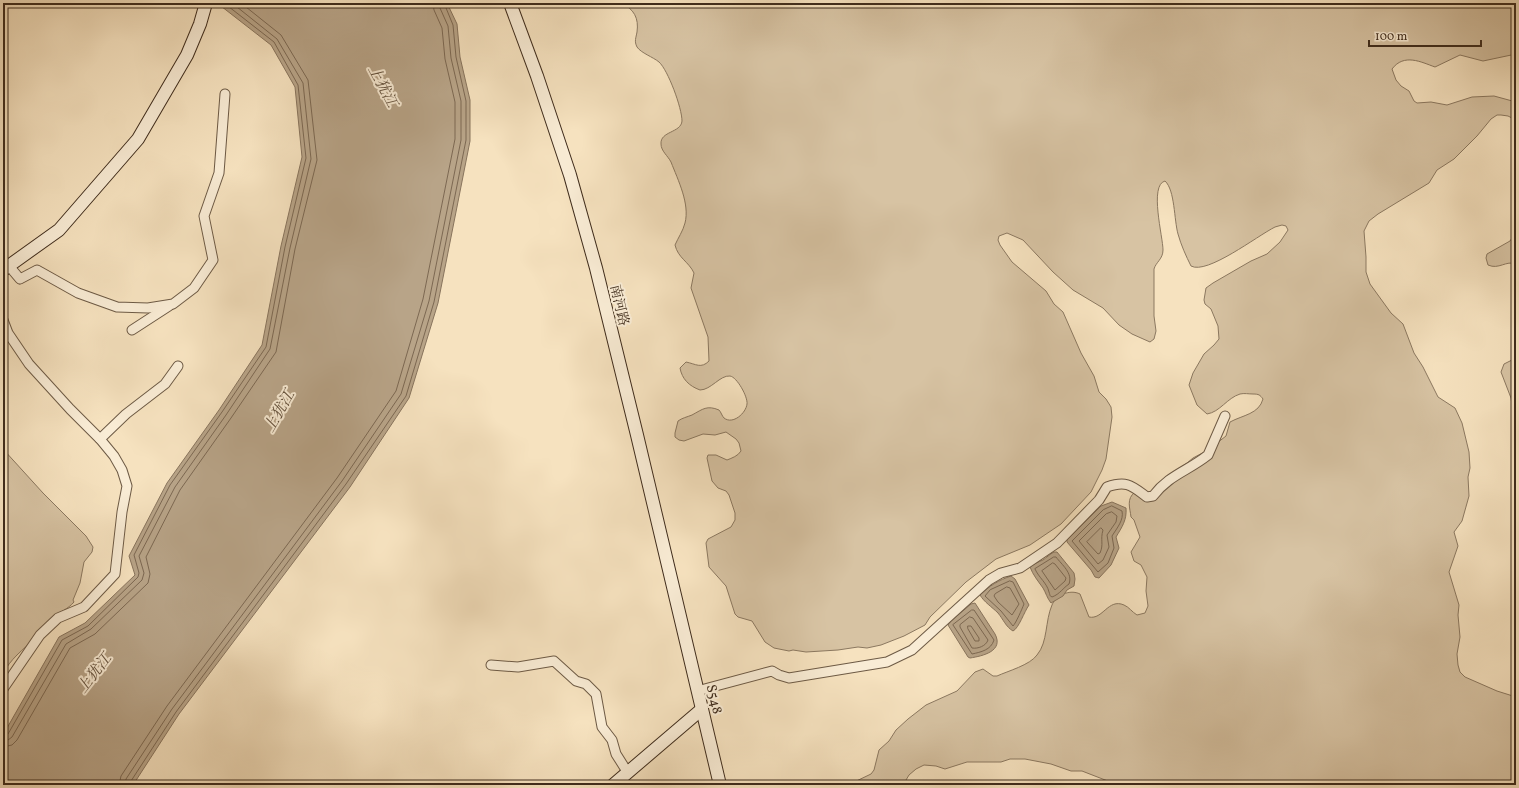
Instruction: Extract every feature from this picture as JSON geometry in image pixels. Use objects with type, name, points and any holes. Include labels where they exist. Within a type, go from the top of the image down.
[{"type":"street","points":[[173,304],[148,308],[117,307],[78,293],[37,270],[20,279],[6,268],[59,230],[138,139],[187,55],[200,24],[206,3]]},
{"type":"street","name":"南河路","points":[[510,3],[538,76],[570,175],[592,254],[637,435],[680,621]]},
{"type":"street","points":[[132,330],[173,304],[194,288],[213,260],[204,216],[220,173],[225,94]]},
{"type":"street","points":[[3,320],[8,333],[29,364],[100,439],[116,460],[122,470],[127,486],[122,512],[115,574],[84,607],[58,618],[40,635],[3,689]]},
{"type":"street","points":[[100,439],[126,414],[166,384],[178,366]]},
{"type":"street","points":[[697,691],[772,671],[789,678],[887,662],[912,650],[989,580],[1002,573],[1020,568],[1057,543],[1099,500],[1107,486],[1115,484],[1130,484],[1147,497],[1153,496],[1161,486],[1171,478],[1203,459],[1208,455],[1225,416]]},
{"type":"street","name":"S548","points":[[680,621],[720,785]]},
{"type":"street","points":[[491,665],[518,667],[554,661],[576,681],[586,684],[596,694],[602,727],[612,740],[616,754],[628,773]]},
{"type":"street","points":[[613,785],[702,709]]},
{"type":"shaded area","points":[[621,3],[1516,3],[1516,54],[1483,61],[1460,55],[1435,67],[1418,61],[1407,60],[1397,64],[1392,69],[1396,80],[1401,86],[1409,91],[1414,101],[1417,103],[1431,102],[1447,105],[1472,97],[1494,96],[1516,102],[1516,120],[1508,116],[1501,115],[1497,115],[1491,119],[1477,136],[1454,159],[1437,170],[1429,183],[1378,214],[1369,221],[1364,231],[1366,272],[1370,284],[1391,313],[1403,324],[1414,353],[1438,397],[1455,408],[1462,423],[1469,452],[1469,496],[1462,521],[1454,532],[1458,546],[1449,572],[1459,605],[1458,615],[1460,637],[1457,654],[1458,665],[1460,672],[1465,677],[1497,691],[1516,697],[1516,785],[1118,785],[1082,771],[1071,771],[1051,764],[1025,759],[1010,759],[1001,762],[967,762],[945,769],[936,766],[924,765],[909,775],[903,785],[848,785],[871,774],[874,770],[879,750],[889,741],[896,730],[926,705],[957,691],[975,672],[983,669],[993,676],[997,676],[1024,665],[1034,659],[1041,650],[1045,638],[1048,618],[1052,605],[1060,596],[1072,592],[1080,594],[1089,617],[1098,615],[1114,604],[1124,605],[1137,615],[1145,613],[1148,606],[1146,591],[1147,577],[1141,565],[1134,561],[1131,552],[1140,537],[1134,520],[1131,517],[1129,504],[1130,498],[1135,492],[1151,493],[1168,476],[1193,458],[1208,450],[1226,436],[1230,422],[1250,414],[1258,408],[1263,399],[1257,394],[1240,394],[1235,396],[1216,411],[1207,414],[1197,405],[1189,385],[1193,373],[1204,354],[1219,339],[1218,326],[1211,309],[1205,304],[1204,300],[1206,288],[1251,261],[1267,254],[1280,242],[1288,230],[1286,226],[1282,225],[1275,227],[1220,260],[1208,265],[1198,267],[1191,266],[1178,234],[1171,191],[1165,181],[1160,185],[1157,201],[1163,250],[1162,256],[1154,269],[1154,316],[1156,331],[1154,339],[1150,342],[1132,334],[1119,325],[1103,308],[1073,290],[1053,272],[1023,240],[1007,233],[999,236],[998,240],[1000,245],[1012,262],[1046,291],[1054,304],[1063,312],[1081,353],[1094,376],[1099,392],[1111,407],[1112,417],[1106,459],[1091,492],[1061,524],[1030,545],[996,559],[966,582],[930,617],[925,625],[904,636],[881,645],[867,648],[858,647],[806,652],[774,648],[765,642],[752,621],[738,617],[735,614],[726,586],[709,567],[706,543],[708,539],[731,527],[735,520],[735,513],[729,495],[726,491],[718,488],[712,481],[707,458],[708,455],[716,455],[727,460],[733,458],[741,451],[739,443],[726,432],[715,435],[703,434],[684,441],[675,437],[678,421],[681,419],[702,409],[711,408],[719,410],[724,418],[728,420],[735,419],[744,411],[747,401],[742,388],[733,377],[726,376],[708,388],[700,390],[687,382],[682,376],[680,368],[686,362],[696,365],[703,365],[709,361],[708,337],[691,288],[694,273],[681,257],[675,245],[685,223],[685,200],[671,162],[661,147],[664,137],[681,125],[682,121],[680,107],[663,66],[637,47],[635,41],[637,22],[635,14],[626,5]]},
{"type":"shaded area","points":[[1516,232],[1516,264],[1509,263],[1496,266],[1488,265],[1486,258],[1487,254],[1510,241]]},
{"type":"shaded area","points":[[1516,358],[1516,418],[1513,412],[1511,398],[1501,372],[1504,364]]},
{"type":"shaded area","points":[[3,449],[43,493],[86,536],[93,547],[92,552],[84,562],[80,583],[73,600],[74,602],[50,619],[34,639],[13,659],[3,674]]},
{"type":"water","name":"上犹江","points":[[217,3],[447,3],[457,24],[460,57],[470,100],[470,141],[438,303],[409,398],[350,487],[179,714],[133,785],[3,785],[3,735],[59,637],[85,623],[135,575],[129,556],[167,483],[219,410],[262,345],[281,246],[302,157],[295,87],[271,45]]},
{"type":"water","points":[[1112,502],[1126,508],[1126,516],[1124,523],[1116,537],[1119,548],[1111,565],[1099,578],[1095,577],[1091,570],[1067,542],[1067,540],[1101,506]]},
{"type":"water","points":[[1054,552],[1057,552],[1074,573],[1075,579],[1074,586],[1067,590],[1063,596],[1051,603],[1030,567]]},
{"type":"water","points":[[1011,576],[1015,579],[1029,605],[1017,627],[1013,631],[980,595],[1002,579]]},
{"type":"water","points":[[975,603],[995,634],[997,645],[991,652],[970,658],[948,625],[971,604]]}]
